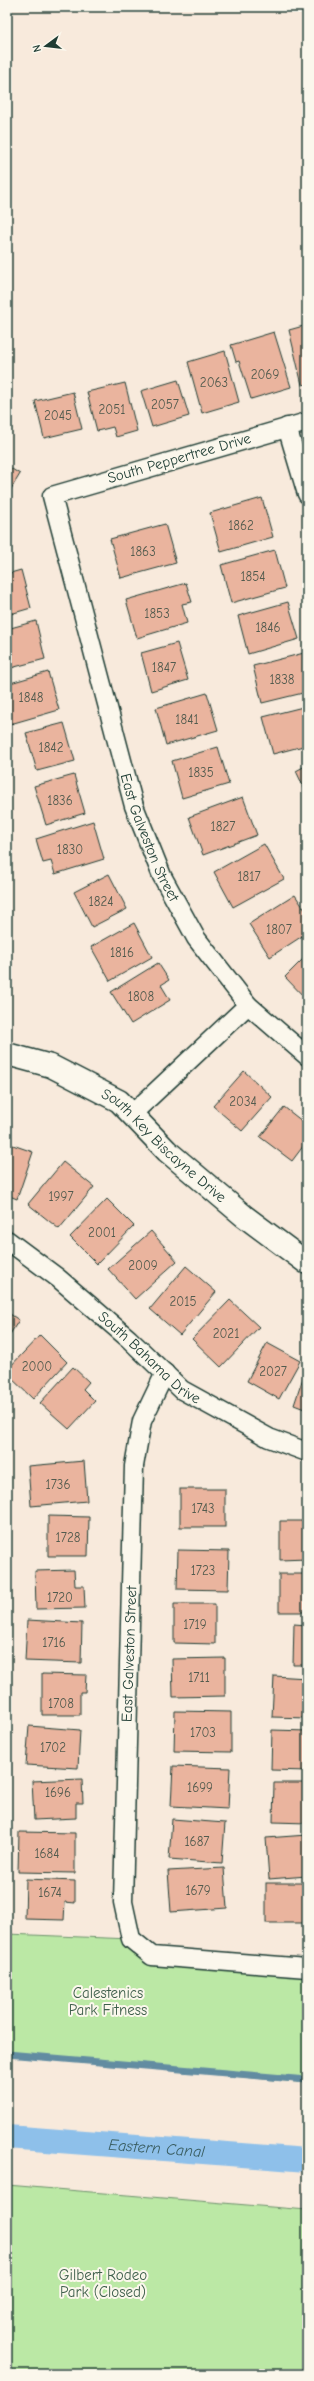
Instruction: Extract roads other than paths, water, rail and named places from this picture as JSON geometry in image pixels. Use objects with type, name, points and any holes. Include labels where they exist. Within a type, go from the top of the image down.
[{"type":"street","name":"South Peppertree Drive","points":[[52,496],[307,422]]},
{"type":"street","points":[[287,427],[307,494]]},
{"type":"street","name":"East Galveston Street","points":[[52,496],[134,806],[162,876],[196,938],[248,1005],[307,1056]]},
{"type":"street","points":[[132,1114],[248,1005]]},
{"type":"street","name":"South Key Biscayne Drive","points":[[7,1054],[51,1066],[119,1101],[167,1151],[244,1216],[307,1263]]},
{"type":"street","name":"South Bahama Drive","points":[[7,1240],[58,1278],[129,1339],[182,1390],[270,1438],[307,1452]]},
{"type":"street","name":"East Galveston Street","points":[[165,1373],[142,1421],[134,1466],[123,1902],[131,1939],[152,1956],[307,1968]]},
{"type":"waterway","points":[[7,2054],[307,2080]]},
{"type":"waterway","name":"Eastern Canal","points":[[7,2137],[307,2160]]},
{"type":"park label","name":"Calestenics Park Fitness","points":[[108,2002]]},
{"type":"park label","name":"Gilbert Rodeo Park (Closed)","points":[[103,2284]]}]
